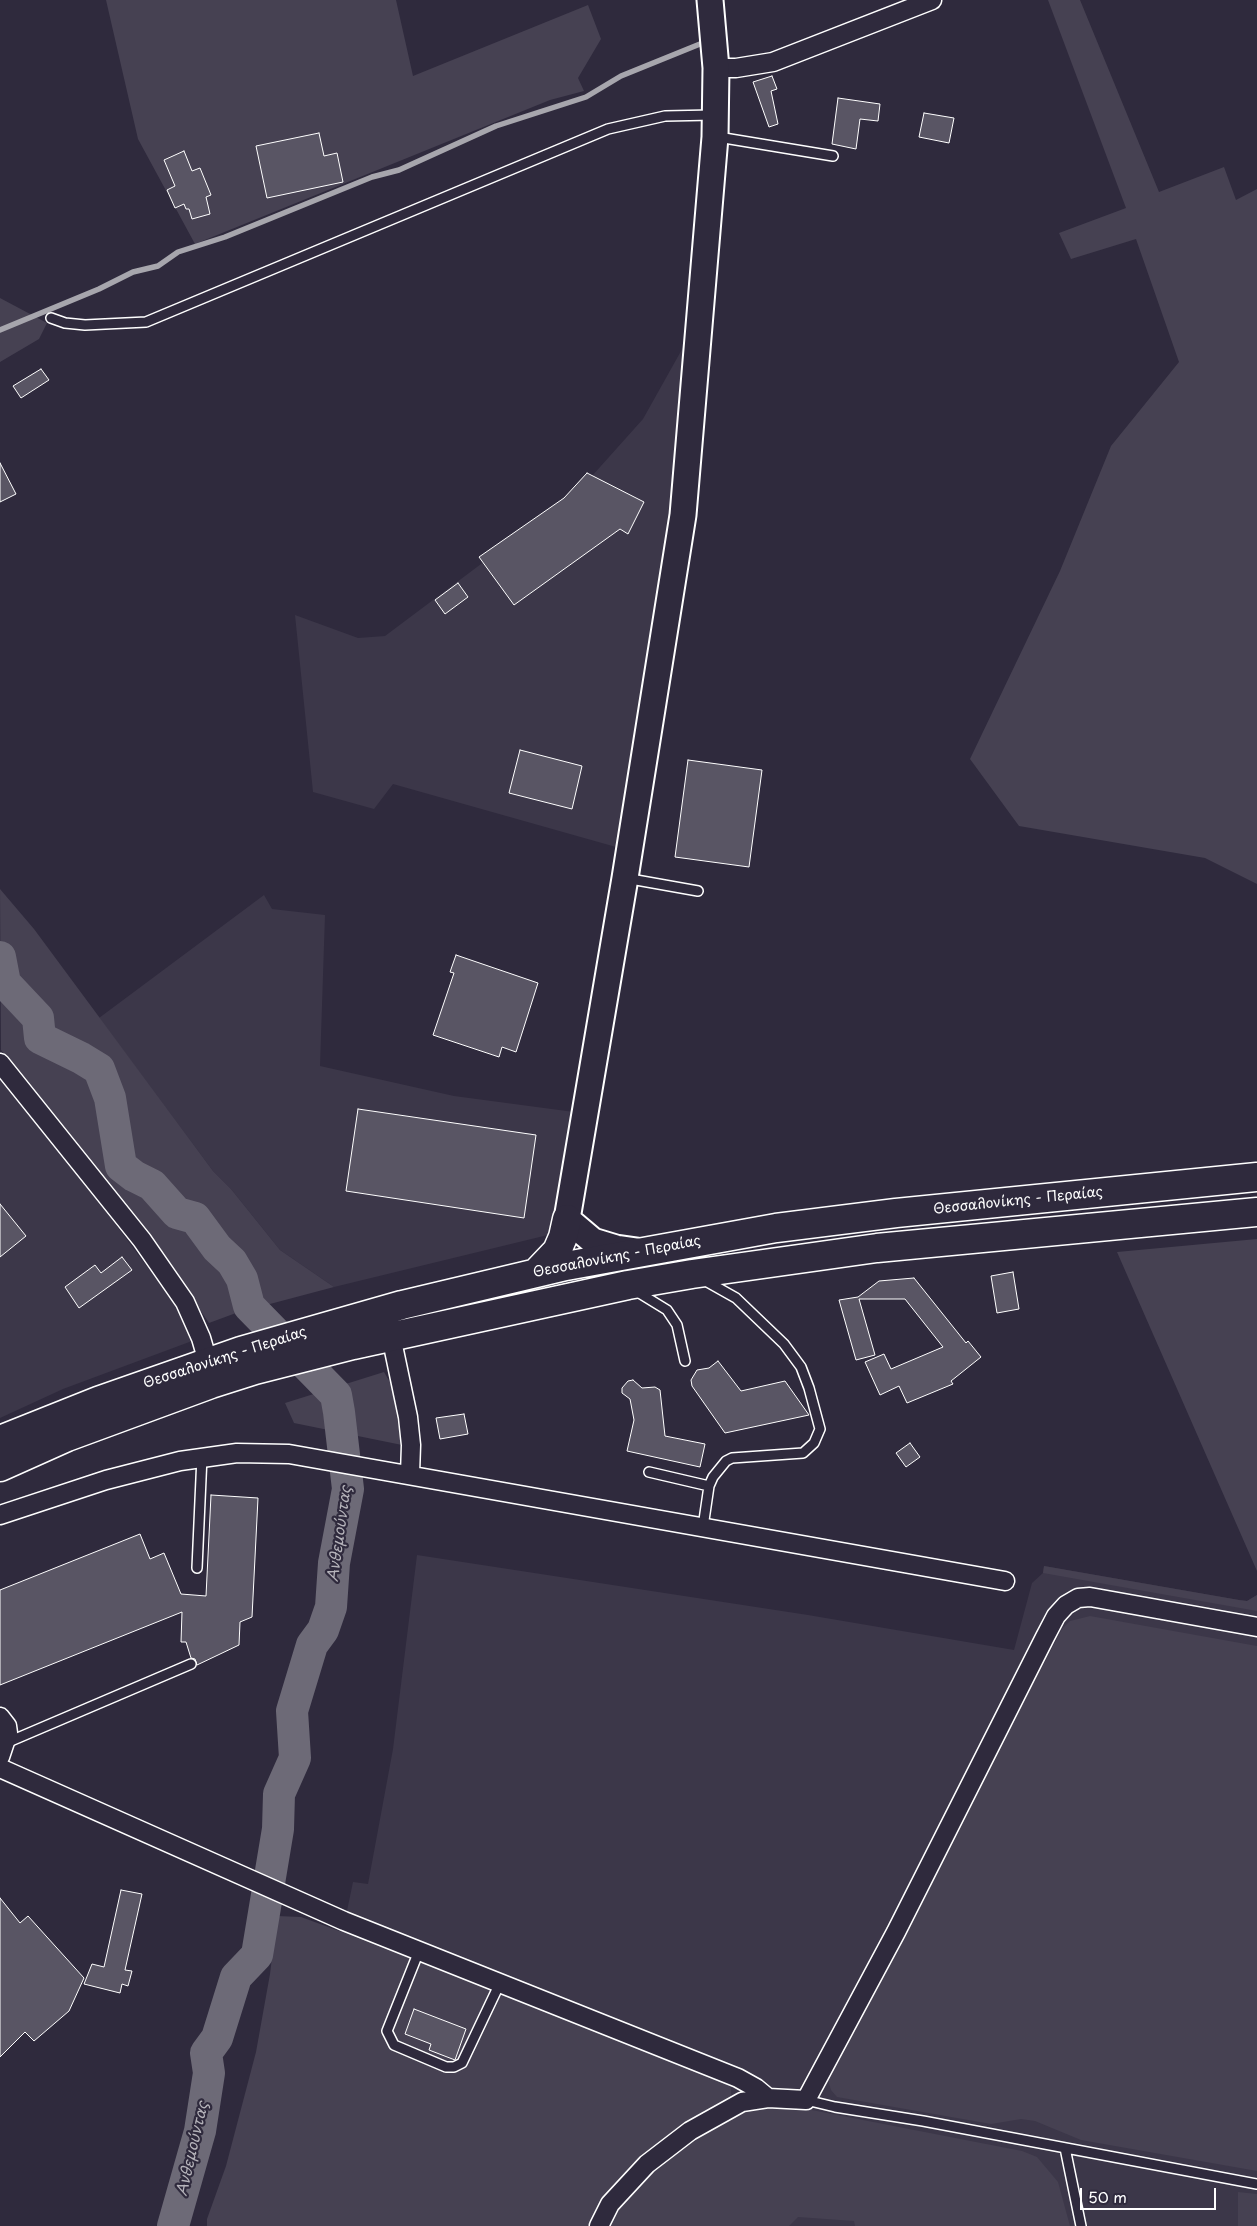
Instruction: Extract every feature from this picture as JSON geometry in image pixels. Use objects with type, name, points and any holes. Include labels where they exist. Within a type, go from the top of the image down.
[{"type":"main road","name":"Θεσσαλονίκης - Περαίας","points":[[0,1440],[98,1400],[208,1362],[248,1361],[349,1332],[537,1272],[640,1251],[776,1228],[896,1213],[1257,1177]]},
{"type":"main road","name":"Θεσσαλονίκης - Περαίας","points":[[349,1332],[391,1336],[692,1274],[877,1248],[1257,1212]]},
{"type":"main road","points":[[537,1272],[557,1251],[563,1237],[567,1219]]},
{"type":"main road","name":"Θεσσαλονίκης - Περαίας","points":[[0,1467],[67,1437],[211,1384],[248,1361]]},
{"type":"street","points":[[640,1251],[616,1248],[593,1241],[567,1219],[625,878],[683,515],[715,126],[716,68],[710,0]]},
{"type":"street","points":[[716,68],[736,68],[773,62],[932,0]]},
{"type":"street","points":[[0,1063],[142,1240],[185,1302],[201,1338],[208,1362]]},
{"type":"street","points":[[391,1336],[408,1417],[411,1445],[410,1474]]},
{"type":"street","points":[[0,1515],[135,1472],[202,1456],[253,1452],[289,1454],[373,1467],[1005,1581]]},
{"type":"street","points":[[599,2226],[610,2204],[628,2184],[647,2164],[690,2130],[742,2102],[768,2098],[806,2100],[896,1932],[1056,1616],[1066,1605],[1078,1598],[1090,1597],[1257,1627]]},
{"type":"street","points":[[0,1717],[7,1726],[3,1750]]},
{"type":"street","points":[[0,1768],[286,1896],[419,1951],[725,2072],[756,2088],[768,2098]]},
{"type":"lane","points":[[51,318],[65,323],[85,325],[146,322],[608,129],[665,116],[715,126],[833,156]]},
{"type":"lane","points":[[625,878],[698,890]]},
{"type":"lane","points":[[692,1274],[736,1298],[784,1344],[801,1367],[820,1429],[814,1443],[802,1453],[732,1458],[712,1477],[703,1527]]},
{"type":"lane","points":[[628,1286],[667,1310],[677,1325],[686,1360]]},
{"type":"lane","points":[[197,1568],[202,1456]]},
{"type":"lane","points":[[649,1472],[709,1486]]},
{"type":"lane","points":[[3,1750],[191,1664]]},
{"type":"lane","points":[[419,1951],[386,2031],[394,2045],[446,2068],[462,2063],[500,1983]]},
{"type":"lane","points":[[806,2100],[835,2107],[1257,2184]]},
{"type":"lane","points":[[1065,2148],[1081,2226]]},
{"type":"shaded area","points":[[106,0],[396,0],[413,76],[588,5],[601,39],[578,78],[584,91],[550,100],[195,244],[138,139]]},
{"type":"shaded area","points":[[1048,0],[1080,0],[1159,192],[1224,167],[1236,200],[1257,189],[1257,884],[1205,858],[1019,826],[970,759],[1060,571],[1111,446],[1179,362],[1136,239],[1071,259],[1059,233],[1126,208]]},
{"type":"shaded area","points":[[0,298],[47,323],[39,339],[0,362]]},
{"type":"shaded area","points":[[690,335],[669,519],[616,847],[393,784],[374,809],[313,792],[295,615],[358,638],[385,636],[493,555],[592,476],[643,419]]},
{"type":"shaded area","points":[[0,889],[34,929],[213,1171],[231,1189],[280,1250],[334,1287],[236,1313],[209,1323],[150,1236],[1,1050]]},
{"type":"shaded area","points":[[264,895],[272,909],[325,915],[320,1066],[454,1096],[574,1112],[552,1234],[334,1287],[280,1250],[231,1189],[213,1171],[99,1018]]},
{"type":"shaded area","points":[[0,1080],[84,1182],[172,1300],[192,1341],[63,1389],[0,1418]]},
{"type":"shaded area","points":[[1257,1239],[1257,1571],[1117,1252]]},
{"type":"shaded area","points":[[384,1372],[391,1384],[402,1445],[294,1423],[285,1403]]},
{"type":"shaded area","points":[[417,1555],[808,1615],[1014,1650],[1032,1583],[1043,1573],[1044,1566],[1239,1600],[1247,1601],[1257,1595],[1257,2226],[281,2226],[353,1882],[368,1884],[393,1749]]},
{"type":"shaded area","points":[[1044,1566],[1239,1600],[1247,1601],[1257,1595],[1257,1611],[1043,1573]]},
{"type":"shaded area","points":[[1090,1616],[1257,1646],[1257,2171],[1081,2140],[1035,2121],[1021,2119],[991,2124],[837,2097],[831,2090],[828,2080],[830,2068],[1062,1629],[1070,1621]]},
{"type":"shaded area","points":[[277,1916],[301,1917],[342,1932],[725,2082],[731,2088],[731,2096],[723,2103],[672,2134],[625,2173],[608,2194],[591,2226],[207,2226],[207,2219],[226,2166],[256,2052],[270,1974]]},
{"type":"shaded area","points":[[781,2104],[1022,2151],[1037,2157],[1058,2182],[1070,2226],[855,2226],[854,2221],[798,2217],[789,2226],[607,2226],[620,2204],[647,2175],[674,2153],[732,2118],[757,2107]]},
{"type":"shaded area","points":[[1238,2192],[1257,2194],[1257,2226],[1238,2226]]},
{"type":"building","points":[[772,76],[777,89],[771,91],[778,124],[769,127],[753,82]]},
{"type":"building","points":[[838,98],[880,104],[878,121],[860,119],[856,149],[832,144]]},
{"type":"building","points":[[924,113],[954,118],[949,143],[919,137]]},
{"type":"building","points":[[319,133],[324,156],[337,153],[343,182],[267,198],[256,146]]},
{"type":"building","points":[[184,151],[192,171],[200,168],[211,195],[206,197],[210,214],[192,219],[189,209],[186,209],[184,204],[175,208],[167,190],[175,186],[164,160]]},
{"type":"building","points":[[41,369],[49,380],[21,398],[13,386]]},
{"type":"building","points":[[0,463],[16,494],[0,502]]},
{"type":"building","points":[[587,473],[644,502],[628,534],[620,529],[514,605],[479,557],[564,498]]},
{"type":"building","points":[[458,583],[468,597],[445,614],[435,600]]},
{"type":"building","points":[[520,750],[582,766],[572,809],[509,793]]},
{"type":"building","points":[[688,760],[762,770],[749,867],[675,857]]},
{"type":"building","points":[[456,955],[538,983],[516,1052],[502,1047],[499,1057],[433,1035],[454,973],[450,972]]},
{"type":"building","points":[[358,1109],[536,1135],[524,1218],[346,1191]]},
{"type":"building","points":[[0,1204],[26,1236],[0,1257]]},
{"type":"building","points":[[122,1257],[132,1270],[79,1308],[65,1287],[95,1265],[101,1273]]},
{"type":"building","points":[[1013,1272],[1019,1309],[997,1313],[991,1276]]},
{"type":"building","points":[[914,1278],[966,1343],[968,1341],[981,1357],[951,1381],[953,1384],[907,1403],[899,1386],[880,1395],[865,1362],[884,1354],[891,1369],[943,1347],[905,1299],[859,1299],[875,1355],[856,1360],[839,1300],[858,1297],[879,1281]]},
{"type":"building","points":[[718,1361],[741,1391],[785,1381],[809,1415],[725,1433],[692,1386],[691,1380],[697,1370],[709,1368]]},
{"type":"building","points":[[633,1380],[642,1388],[655,1387],[660,1390],[665,1436],[705,1444],[700,1467],[627,1451],[634,1420],[630,1399],[622,1393],[622,1388],[628,1381]]},
{"type":"building","points":[[464,1414],[468,1434],[440,1439],[436,1418]]},
{"type":"building","points":[[910,1443],[920,1457],[906,1467],[896,1453]]},
{"type":"building","points":[[211,1495],[258,1498],[252,1617],[240,1622],[239,1645],[197,1665],[195,1659],[191,1658],[186,1642],[181,1642],[182,1612],[0,1685],[0,1590],[140,1534],[150,1559],[164,1553],[181,1594],[206,1596]]},
{"type":"building","points":[[121,1890],[142,1894],[125,1970],[132,1971],[128,1986],[122,1984],[120,1993],[84,1984],[92,1964],[104,1967]]},
{"type":"building","points":[[0,1898],[20,1923],[28,1916],[84,1978],[69,2011],[34,2041],[25,2032],[0,2057]]},
{"type":"building","points":[[414,2009],[466,2029],[455,2060],[429,2050],[431,2044],[405,2034]]},
{"type":"waterway","points":[[0,330],[99,289],[133,272],[158,266],[178,252],[225,237],[372,177],[399,170],[496,126],[586,97],[621,76],[700,44]]},
{"type":"waterway","name":"Ανθεμούντας","points":[[0,957],[5,983],[38,1018],[40,1038],[99,1069],[110,1098],[121,1166],[134,1176],[152,1185],[177,1213],[195,1218],[217,1248],[232,1262],[242,1279],[249,1306],[336,1395],[339,1412],[348,1489],[334,1563],[331,1607],[323,1630],[312,1645],[292,1711],[295,1758],[279,1794],[278,1829],[257,1955],[236,1977],[217,2038],[206,2053],[209,2073],[200,2131],[173,2226]]}]
